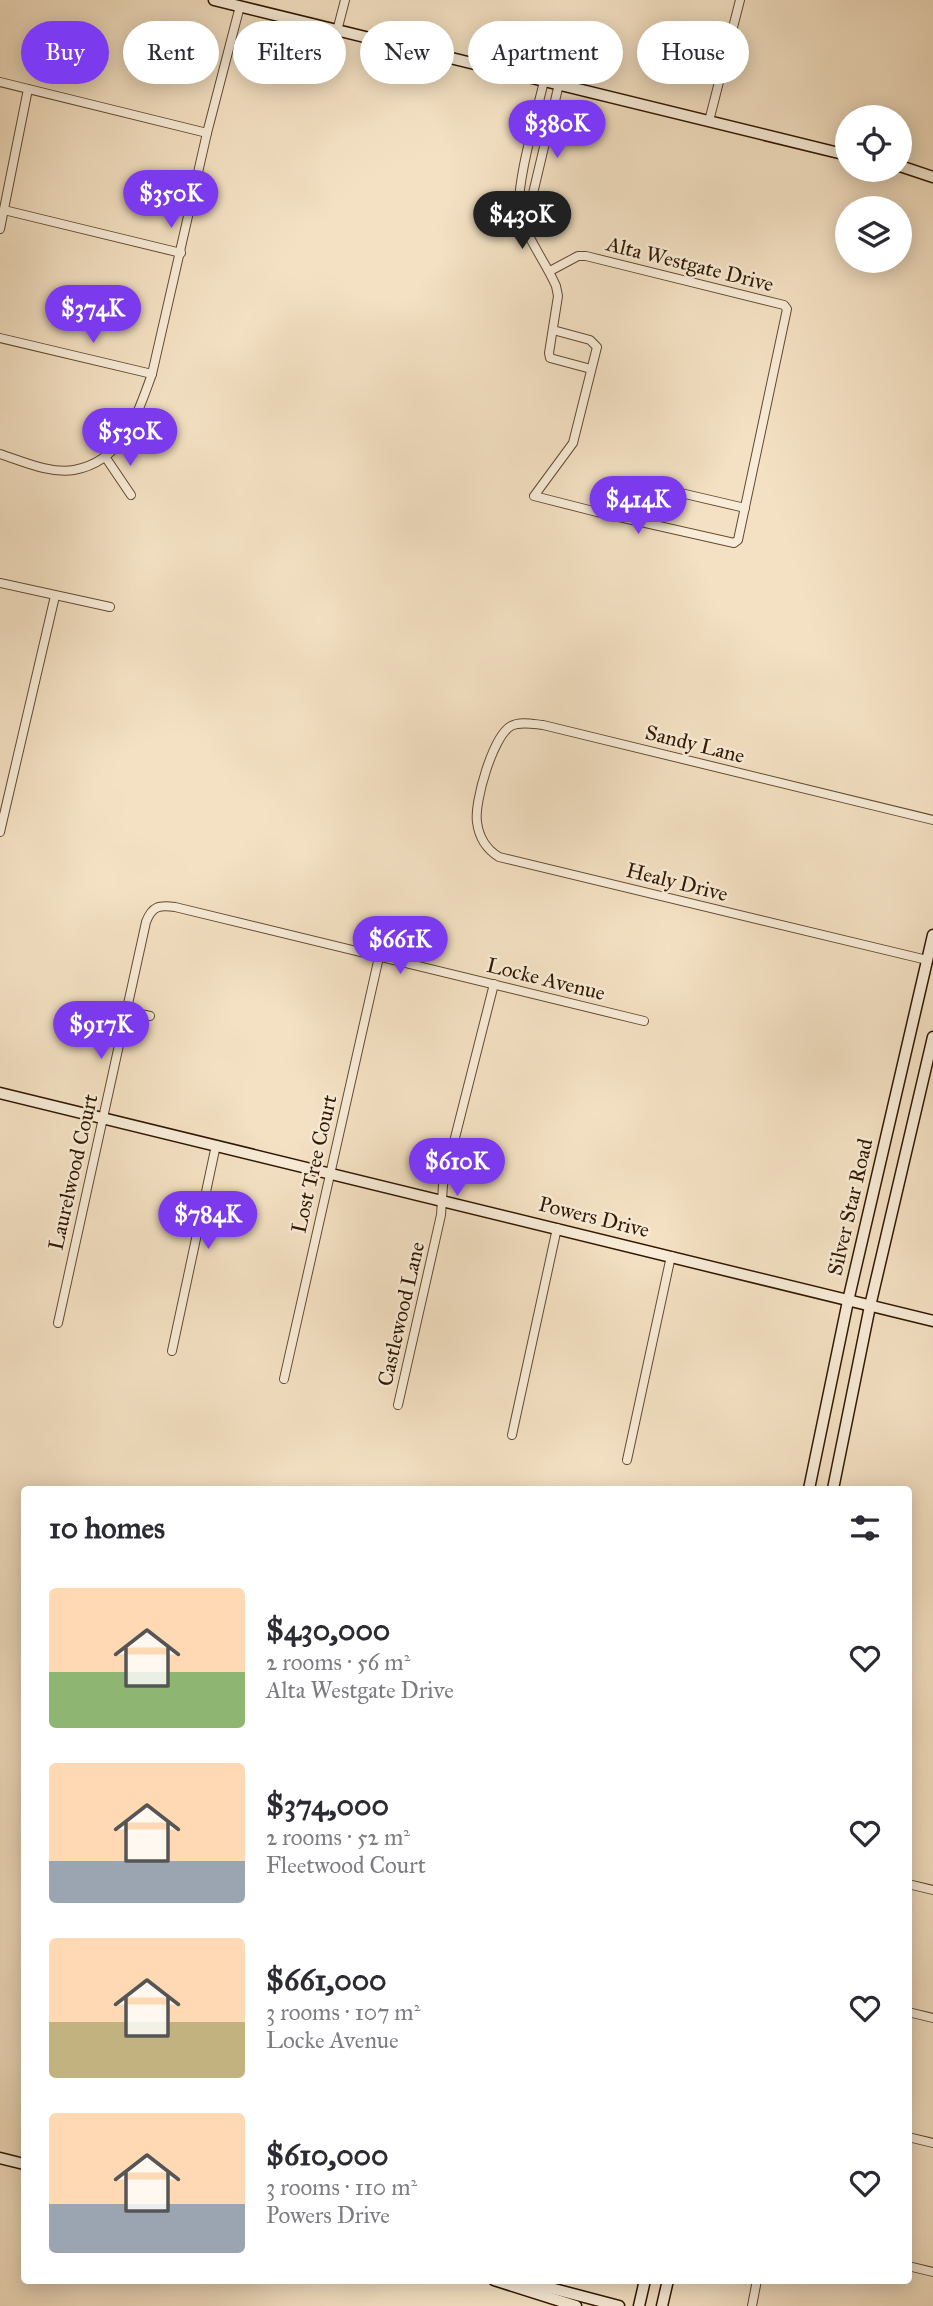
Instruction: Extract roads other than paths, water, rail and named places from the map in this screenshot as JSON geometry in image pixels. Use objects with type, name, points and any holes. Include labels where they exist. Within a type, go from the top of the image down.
[{"type":"main road","points":[[215,0],[299,21]]},
{"type":"main road","points":[[346,33],[468,63]]},
{"type":"main road","points":[[559,84],[835,152]]},
{"type":"main road","points":[[912,166],[933,168]]},
{"type":"main road","points":[[912,169],[933,177]]},
{"type":"main road","name":"Silver Star Road","points":[[810,1486],[848,1301],[933,935]]},
{"type":"main road","name":"Silver Star Road","points":[[834,1486],[870,1306],[933,1037]]},
{"type":"main road","name":"Powers Drive","points":[[0,1093],[933,1321]]},
{"type":"main road","points":[[815,1459],[818,1486]]},
{"type":"main road","points":[[0,2158],[21,2163]]},
{"type":"main road","points":[[507,2284],[576,2306]]},
{"type":"main road","points":[[535,2284],[619,2306]]},
{"type":"main road","points":[[639,2306],[644,2284]]},
{"type":"main road","points":[[662,2306],[667,2284]]},
{"type":"street","points":[[340,21],[345,0]]},
{"type":"street","points":[[709,121],[740,0]]},
{"type":"street","points":[[0,454],[44,467],[73,470],[106,458],[127,436],[152,374],[207,134],[240,6]]},
{"type":"street","points":[[0,82],[207,134]]},
{"type":"street","points":[[543,84],[520,191],[519,211],[550,271],[558,296],[549,353],[551,358],[592,369]]},
{"type":"street","points":[[525,227],[559,84]]},
{"type":"street","points":[[0,229],[28,89]]},
{"type":"street","points":[[4,210],[181,253]]},
{"type":"street","name":"Alta Westgate Drive","points":[[550,271],[578,256],[586,256],[784,305],[788,313],[738,540],[734,543],[534,496],[573,443],[597,347],[594,342],[553,330]]},
{"type":"street","points":[[0,338],[152,374]]},
{"type":"street","points":[[106,458],[131,495]]},
{"type":"street","points":[[655,525],[663,495],[668,490],[745,508]]},
{"type":"street","points":[[0,583],[110,607]]},
{"type":"street","points":[[0,832],[55,596]]},
{"type":"street","name":"Sandy Lane","points":[[484,783],[499,738],[511,726],[526,723],[933,820]]},
{"type":"street","name":"Healy Drive","points":[[484,783],[477,820],[482,841],[499,857],[927,960]]},
{"type":"street","name":"Locke Avenue","points":[[155,908],[163,905],[175,907],[644,1021]]},
{"type":"street","name":"Laurelwood Court","points":[[58,1323],[146,922],[155,908]]},
{"type":"street","name":"Lost Tree Court","points":[[284,1379],[379,957]]},
{"type":"street","name":"Castlewood Lane","points":[[398,1405],[441,1215],[443,1185],[494,984]]},
{"type":"street","points":[[127,1012],[150,1016]]},
{"type":"street","points":[[172,1351],[216,1145]]},
{"type":"street","points":[[512,1435],[557,1228]]},
{"type":"street","points":[[627,1461],[671,1256]]},
{"type":"street","points":[[912,1885],[933,1890]]},
{"type":"street","points":[[912,2013],[933,2018]]},
{"type":"street","points":[[912,2138],[933,2143]]},
{"type":"street","points":[[912,2267],[933,2272]]},
{"type":"street","points":[[752,2306],[756,2284]]}]
